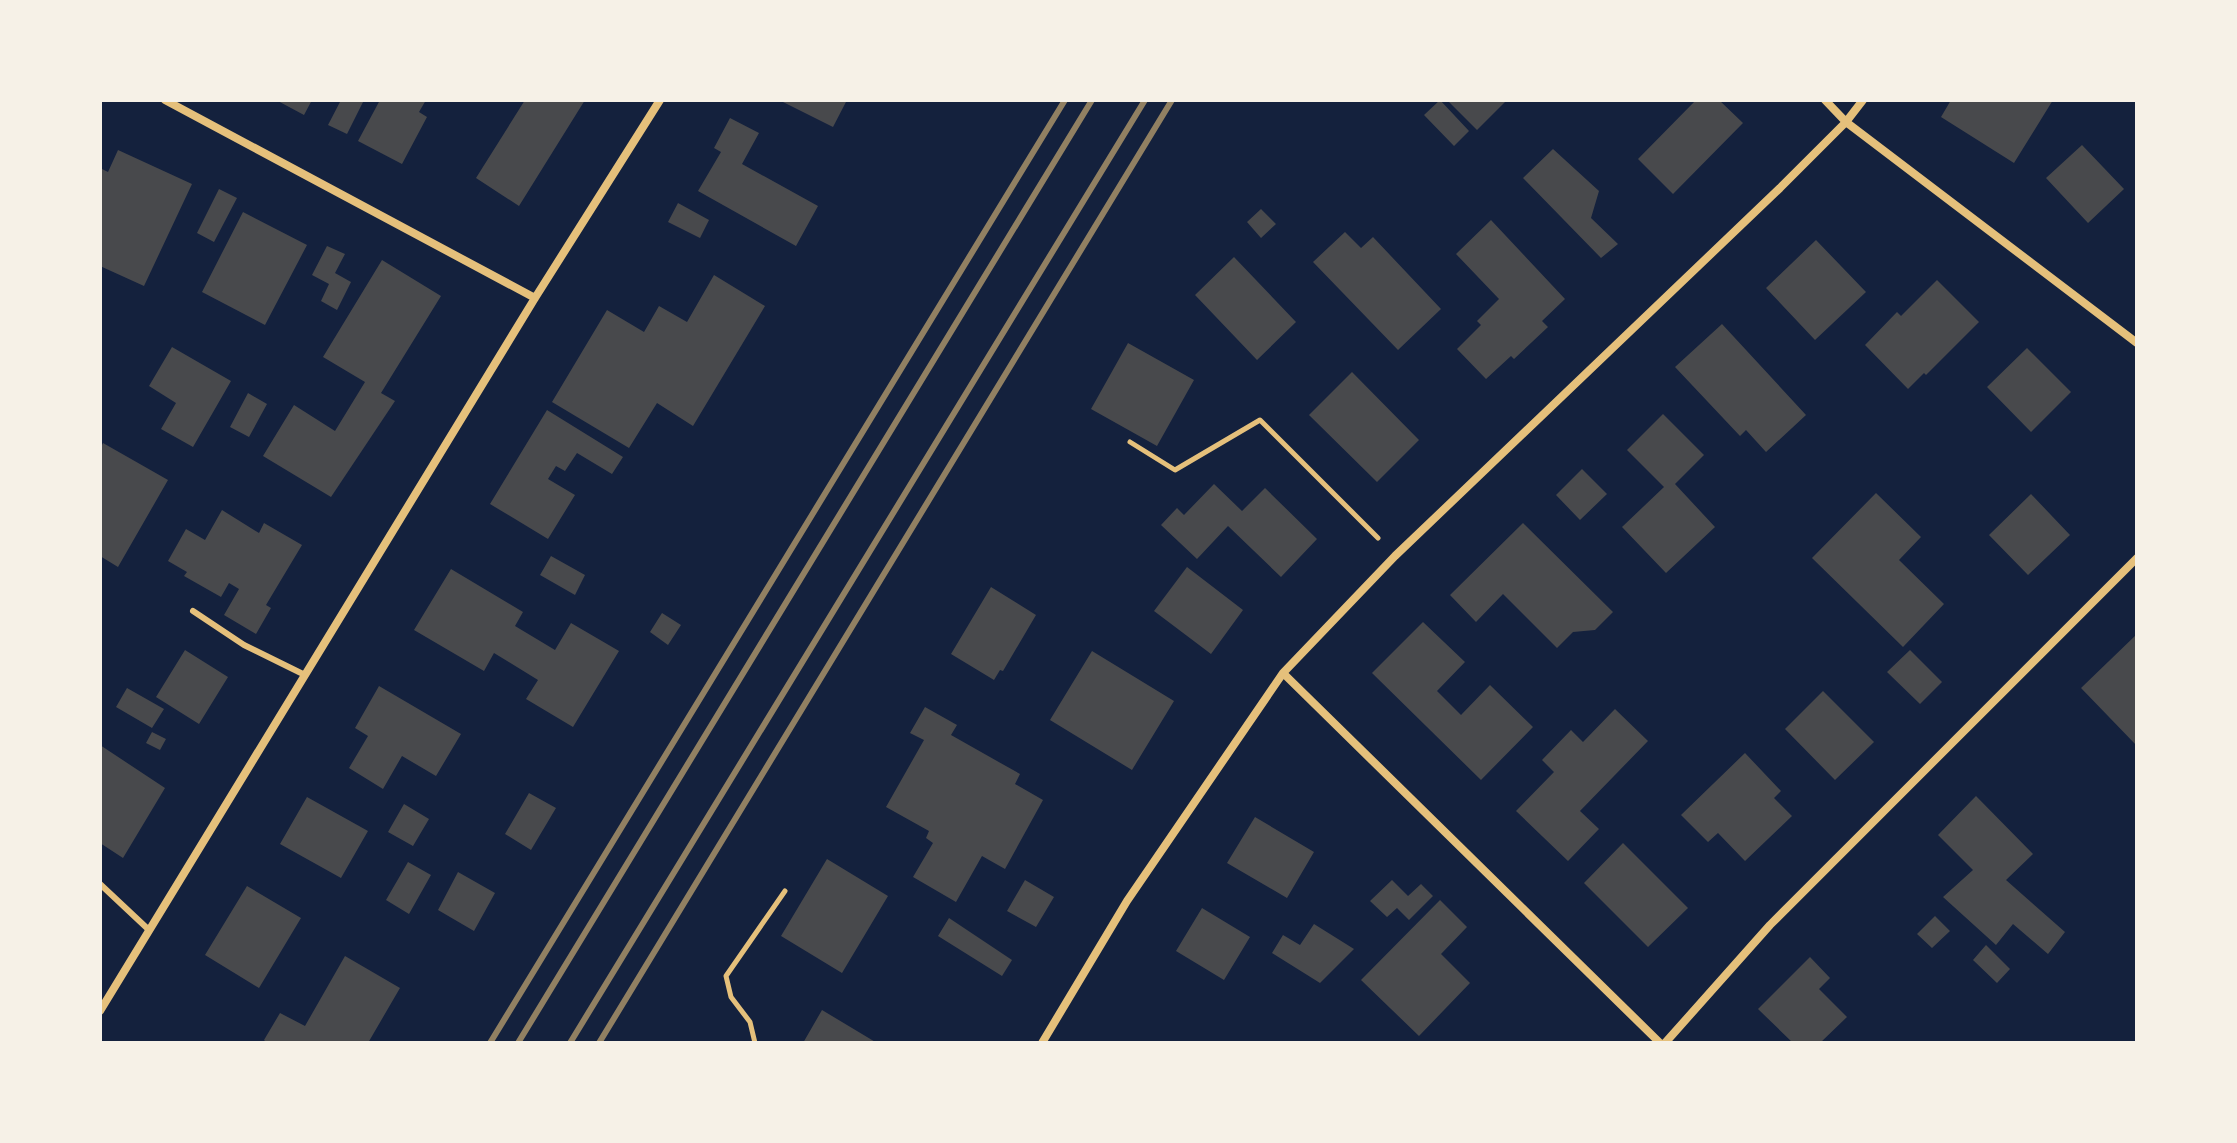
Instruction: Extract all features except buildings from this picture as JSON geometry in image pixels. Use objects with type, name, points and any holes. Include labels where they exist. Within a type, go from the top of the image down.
[{"type":"street","points":[[165,100],[535,298]]},
{"type":"street","points":[[100,1011],[535,298],[660,100]]},
{"type":"street","points":[[1825,100],[1846,122],[2137,343]]},
{"type":"street","points":[[1042,1043],[1127,901],[1283,673],[1395,556],[1846,122],[1863,100]]},
{"type":"street","points":[[1283,673],[1663,1043],[1770,925],[2137,558]]},
{"type":"lane","points":[[193,611],[244,645],[305,675]]},
{"type":"lane","points":[[100,884],[149,930]]},
{"type":"path","points":[[1130,442],[1175,470],[1260,420],[1395,556]]},
{"type":"path","points":[[755,1043],[750,1022],[731,997],[726,976],[785,891]]},
{"type":"railway","points":[[490,1043],[1065,100]]},
{"type":"railway","points":[[518,1043],[1092,100]]},
{"type":"railway","points":[[570,1043],[1145,100]]},
{"type":"railway","points":[[599,1043],[1172,100]]}]
